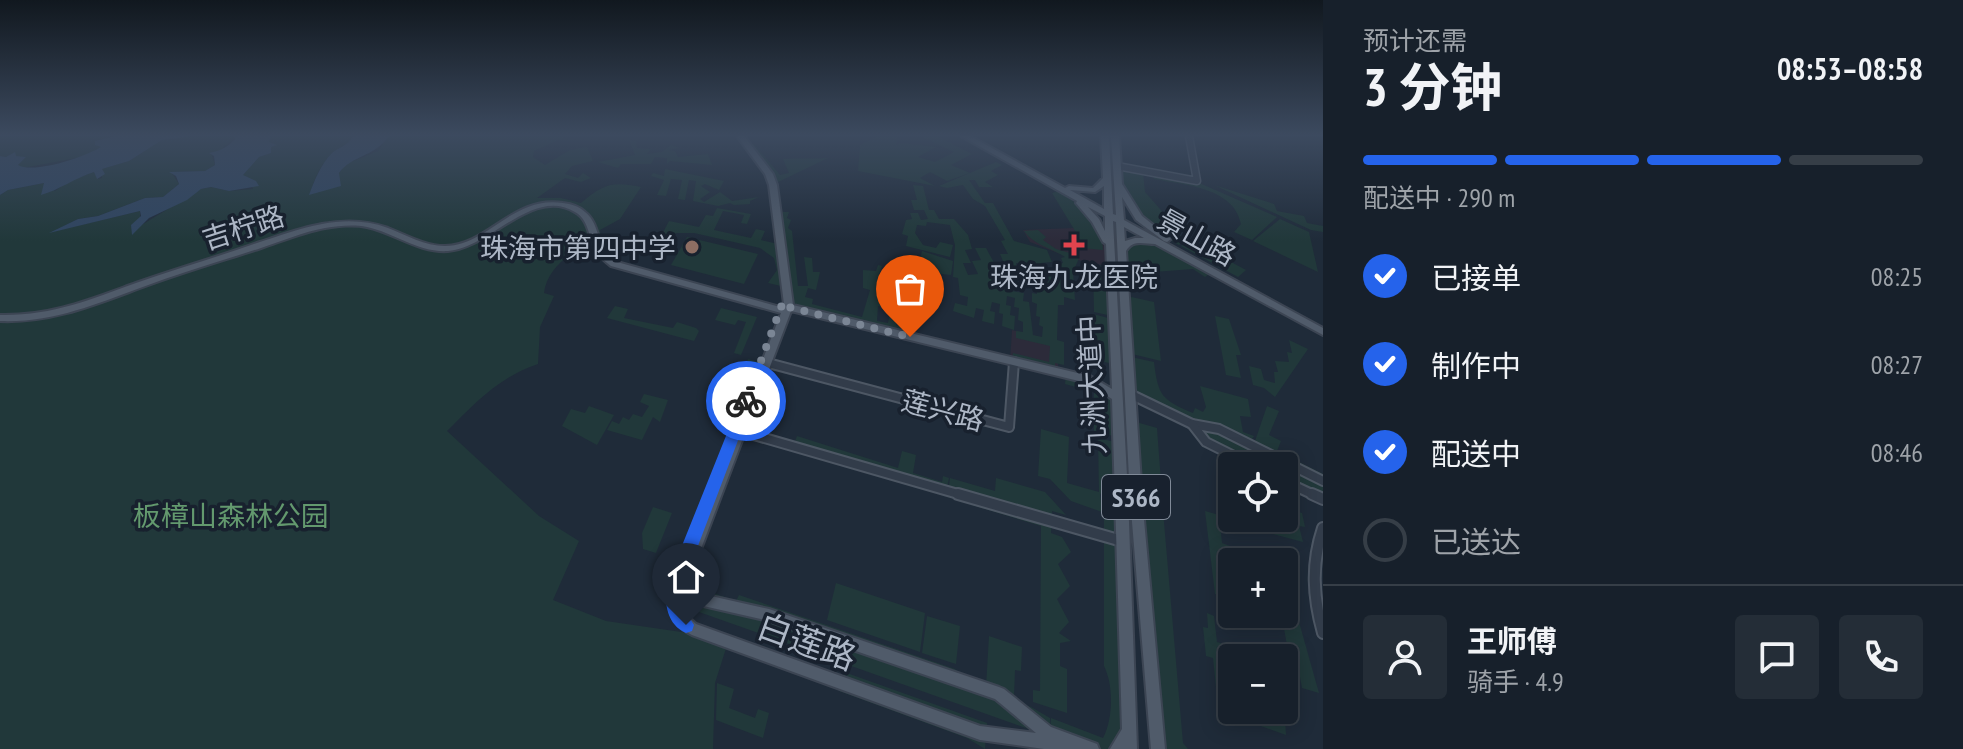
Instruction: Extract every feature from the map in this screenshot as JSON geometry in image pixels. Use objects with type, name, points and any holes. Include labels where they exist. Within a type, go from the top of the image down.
[{"type":"main road","name":"白莲路","points":[[767,171],[773,185],[786,304],[768,363],[684,578],[687,591],[711,603],[769,615],[999,694],[1047,733],[1092,749]]},
{"type":"main road","name":"景山路","points":[[1032,171],[1323,324]]},
{"type":"main road","name":"S366","points":[[1106,171],[1108,212]]},
{"type":"main road","name":"S366","points":[[1117,171],[1120,218]]},
{"type":"main road","points":[[1062,187],[1092,191],[1102,187],[1106,180]]},
{"type":"main road","points":[[1118,181],[1139,218],[1177,248]]},
{"type":"main road","points":[[1062,187],[1091,214],[1116,251],[1128,242],[1142,240],[1177,248]]},
{"type":"main road","name":"吉柠路","points":[[0,316],[31,318],[85,306],[174,273],[327,225],[362,224],[432,248],[455,248],[480,239],[529,207],[546,204],[567,205],[584,213],[600,253],[614,264],[786,304]]},
{"type":"main road","name":"九洲大道中","points":[[1108,212],[1116,251],[1132,395],[1136,498],[1159,746]]},
{"type":"main road","name":"九洲大道中","points":[[1120,218],[1116,251],[1116,371],[1130,749]]},
{"type":"main road","name":"景山路","points":[[1177,248],[1323,332]]},
{"type":"main road","name":"白莲路","points":[[786,304],[675,583],[673,604],[681,621],[701,633],[980,733],[1046,742],[1066,749]]},
{"type":"main road","points":[[786,304],[1090,380],[1117,397]]},
{"type":"main road","points":[[1090,380],[1116,371]]},
{"type":"main road","points":[[1117,749],[1131,723]]},
{"type":"street","points":[[1143,171],[1197,181],[1195,171]]},
{"type":"street","name":"莲兴路","points":[[768,363],[1009,427],[1014,362]]},
{"type":"street","points":[[1132,395],[1192,424],[1219,429],[1323,481]]},
{"type":"street","points":[[1192,424],[1206,442],[1226,452]]},
{"type":"street","points":[[740,431],[1122,541]]},
{"type":"street","points":[[1298,487],[1323,499]]},
{"type":"street","points":[[1323,528],[1314,568],[1314,586],[1323,633]]},
{"type":"shaded area","name":"珠海九龙医院","points":[[1099,227],[1110,249],[1111,267],[1073,259],[1030,242],[1023,230]]},
{"type":"shaded area","points":[[1012,330],[1058,341],[1058,373],[1010,361]]},
{"type":"green space","name":"板樟山森林公园","points":[[101,171],[205,171],[171,172],[179,184],[163,197],[145,198],[98,216],[78,219],[55,231],[140,211],[140,226],[201,189],[253,189],[249,180],[242,176],[247,171],[319,171],[310,194],[341,171],[568,171],[565,174],[578,178],[583,173],[591,178],[581,182],[565,178],[537,198],[561,198],[581,203],[608,186],[622,184],[641,187],[620,219],[600,230],[601,238],[573,252],[551,274],[544,293],[554,296],[540,327],[538,364],[500,383],[447,431],[539,516],[579,541],[553,600],[606,621],[729,639],[715,683],[713,749],[0,749],[0,195],[8,190],[44,183],[55,191],[69,181],[94,172],[98,179],[102,178]]},
{"type":"green space","points":[[665,171],[675,171],[724,181],[719,190],[705,184],[701,186],[710,192],[700,199],[704,202],[720,192],[732,201],[759,197],[750,204],[718,206],[693,201],[696,181],[689,180],[685,200],[678,199],[682,180],[671,179],[666,196],[657,195],[664,180],[651,176],[653,173],[664,176]]},
{"type":"green space","points":[[765,171],[777,171],[780,175],[788,171],[801,171],[774,184]]},
{"type":"green space","points":[[858,171],[965,171],[970,173],[947,181],[930,172],[920,178],[935,186]]},
{"type":"green space","points":[[975,171],[991,171],[998,175],[985,182],[993,187],[979,187],[975,180],[969,180],[985,203],[993,203],[1014,241],[1047,250],[1052,262],[1041,263],[1045,274],[1034,274],[1029,266],[1016,263],[1017,273],[1031,276],[1042,288],[1049,288],[1047,276],[1056,275],[1054,264],[1063,263],[1061,258],[1065,257],[1038,243],[1024,231],[1038,230],[1046,237],[1043,240],[1056,249],[1080,256],[1073,272],[1075,300],[1064,297],[1064,305],[1058,305],[1057,340],[1064,342],[1064,365],[1055,363],[1055,370],[1012,360],[1013,353],[1049,362],[1050,346],[1016,338],[1016,331],[1023,332],[1023,322],[1018,320],[1019,308],[1014,307],[1015,298],[1007,296],[1006,305],[1011,306],[1010,315],[1015,316],[1014,330],[1002,326],[1000,304],[992,302],[990,311],[995,312],[994,324],[982,321],[984,310],[976,308],[974,318],[953,311],[955,303],[967,306],[968,297],[960,295],[958,278],[953,277],[955,245],[950,225],[927,222],[926,226],[917,225],[915,233],[923,245],[936,248],[940,242],[953,245],[950,257],[906,246],[908,236],[902,234],[906,220],[912,219],[910,213],[918,213],[921,220],[928,219],[924,210],[914,210],[911,200],[917,200],[913,185],[923,186],[929,210],[934,210],[939,219],[954,219],[968,235],[972,249],[965,250],[971,263],[963,263],[968,275],[978,274],[972,261],[981,260],[975,248],[986,248],[997,268],[989,269],[994,280],[1004,280],[999,267],[1005,266],[1000,254],[1008,254],[1001,241],[1005,240],[985,206],[973,199],[963,185],[939,186]],"holes":[[[1009,276],[1027,280],[1037,294],[1032,293],[1032,302],[1037,304],[1036,316],[1040,317],[1039,325],[1043,327],[1042,337],[1033,335],[1029,302],[1023,301],[1024,293],[1006,290]]]},
{"type":"green space","points":[[1120,171],[1143,172],[1145,192],[1167,217],[1162,218],[1185,240],[1179,245],[1148,222],[1131,202]]},
{"type":"green space","points":[[1153,174],[1197,182],[1277,217],[1252,240],[1234,232],[1241,224],[1229,202],[1206,190],[1154,179]]},
{"type":"green space","points":[[1214,185],[1274,204],[1277,211],[1304,216],[1307,223],[1323,226],[1323,232],[1311,230]]},
{"type":"green space","points":[[1059,191],[1094,224],[1103,250],[1082,248],[1077,244],[1077,234],[1052,193]]},
{"type":"green space","points":[[717,208],[751,214],[747,224],[741,223],[744,215],[723,211],[714,230],[751,238],[756,229],[765,231],[761,240],[778,244],[785,287],[768,283],[777,270],[774,258],[760,248],[694,233],[677,233],[659,240],[669,221],[699,227],[706,215],[713,216]]},
{"type":"green space","points":[[778,212],[789,212],[787,218],[791,220],[788,228],[792,231],[798,286],[808,286],[804,257],[812,258],[813,272],[820,272],[816,290],[808,288],[805,297],[813,299],[812,304],[862,317],[870,290],[863,288],[863,270],[876,271],[878,265],[882,266],[877,280],[884,282],[883,287],[891,289],[890,295],[882,294],[877,321],[888,323],[894,295],[902,297],[896,325],[909,329],[908,335],[789,307]]},
{"type":"green space","points":[[1280,219],[1309,232],[1318,272],[1253,241]]},
{"type":"green space","points":[[1135,232],[1212,272],[1205,277],[1193,269],[1154,272],[1154,267],[1123,261],[1124,249],[1142,240]]},
{"type":"green space","points":[[687,237],[758,254],[744,284],[671,265]]},
{"type":"green space","points":[[1190,240],[1246,270],[1238,277],[1181,246]]},
{"type":"green space","points":[[922,251],[953,261],[951,275],[933,273],[931,280],[927,280],[923,296],[929,297],[927,306],[910,302]]},
{"type":"green space","points":[[1093,264],[1110,268],[1112,316],[1094,312]]},
{"type":"green space","points":[[1127,296],[1154,302],[1161,361],[1132,354]]},
{"type":"green space","points":[[615,306],[628,309],[624,318],[673,328],[677,322],[699,331],[694,341],[607,318]]},
{"type":"green space","points":[[721,308],[757,317],[741,355],[734,353],[746,322],[738,320],[735,325],[715,320]]},
{"type":"green space","points":[[1093,314],[1112,319],[1113,364],[1093,359]]},
{"type":"green space","points":[[1215,316],[1229,319],[1241,355],[1236,355],[1241,378],[1226,375]]},
{"type":"green space","points":[[1289,340],[1308,349],[1275,397],[1264,388],[1253,385],[1249,366],[1261,369],[1264,380],[1275,383],[1274,372],[1278,372],[1275,361],[1289,362],[1287,352],[1292,353]]},
{"type":"green space","points":[[1131,357],[1154,362],[1163,395],[1193,413],[1195,408],[1203,412],[1206,407],[1200,386],[1248,399],[1251,417],[1240,416],[1243,432],[1254,436],[1250,443],[1192,423],[1134,394]]},
{"type":"green space","points":[[748,359],[760,362],[736,423],[728,420],[745,380],[740,378]]},
{"type":"green space","points":[[1066,375],[1089,381],[1116,398],[1117,437],[1094,431],[1094,392],[1065,384]]},
{"type":"green space","points":[[644,394],[668,400],[660,422],[653,417],[642,440],[607,430],[612,421],[619,424],[623,417],[629,420],[633,414],[642,417],[649,406],[640,402]]},
{"type":"green space","points":[[589,406],[614,415],[597,445],[562,426],[571,409],[585,413]]},
{"type":"green space","points":[[1267,406],[1279,411],[1269,435],[1281,441],[1279,452],[1270,452],[1254,444]]},
{"type":"green space","points":[[1136,422],[1157,428],[1162,495],[1139,489]]},
{"type":"green space","points":[[1195,426],[1220,430],[1264,452],[1219,452]]},
{"type":"green space","points":[[1041,429],[1069,437],[1067,483],[1099,492],[1098,438],[1119,443],[1133,710],[1115,749],[1085,749],[699,612],[684,598],[685,581],[691,565],[705,570],[699,588],[736,601],[739,595],[955,669],[979,689],[1031,707],[1050,718],[1050,731],[1051,718],[1103,738],[1111,702],[1104,666],[1104,500],[1100,493],[1102,512],[1071,501],[1050,479],[1038,476]]},
{"type":"green space","points":[[797,436],[898,468],[902,451],[916,455],[913,473],[942,482],[943,476],[949,478],[946,492],[793,447]]},
{"type":"green space","points":[[1298,462],[1323,474],[1323,479],[1298,466]]},
{"type":"green space","points":[[1298,469],[1323,481],[1323,505],[1298,492]]},
{"type":"green space","points":[[950,478],[995,491],[996,478],[1045,492],[1066,515],[1052,511],[1051,533],[1062,537],[1071,552],[1058,564],[1070,586],[1057,599],[1069,622],[1059,633],[1071,641],[1060,643],[1060,666],[1067,669],[1067,713],[1033,702],[1033,690],[1040,691],[1041,526],[972,505],[948,493]]},
{"type":"green space","points":[[1139,492],[1162,499],[1183,743],[1188,749],[1166,749],[1161,744]]},
{"type":"green space","points":[[653,507],[672,513],[656,553],[643,549],[642,533]]},
{"type":"green space","points":[[1205,511],[1218,515],[1218,532],[1221,532],[1222,543],[1230,546],[1218,548],[1218,595],[1215,594]]},
{"type":"green space","points":[[1298,512],[1302,513],[1305,527],[1299,526],[1303,542],[1265,532],[1298,532]]},
{"type":"green space","points":[[836,583],[925,613],[920,652],[827,620]]},
{"type":"green space","points":[[1207,613],[1214,616],[1217,642],[1224,644],[1218,644],[1218,697],[1213,658],[1206,656],[1203,627],[1208,628]]},
{"type":"green space","points":[[927,616],[960,626],[956,664],[922,653]]},
{"type":"green space","points":[[1299,622],[1319,693],[1302,688],[1298,676],[1298,644],[1287,644],[1284,628],[1298,628]]},
{"type":"green space","points":[[989,636],[1022,647],[1021,671],[1015,670],[1014,697],[986,687]]},
{"type":"green space","points":[[844,672],[987,723],[985,749],[967,738],[839,691]]},
{"type":"green space","points":[[717,683],[734,689],[729,708],[755,718],[758,709],[769,713],[763,738],[716,720]]},
{"type":"green space","points":[[1255,724],[1285,724],[1286,735]]},
{"type":"water","points":[[0,171],[103,171],[105,174],[97,179],[94,172],[41,195],[44,183],[8,190],[0,195]]},
{"type":"water","points":[[247,171],[243,175],[256,181],[259,186],[229,191],[211,187],[201,189],[187,200],[149,218],[132,235],[131,225],[141,216],[140,211],[49,233],[78,219],[98,216],[145,198],[163,197],[179,184],[176,176],[169,172]]},
{"type":"water","points":[[320,171],[341,171],[341,186],[309,195]]},
{"type":"way so far","points":[[746,401],[783,302],[788,307],[910,337]]},
{"type":"place","name":"珠海九龙医院","points":[[1074,245]]},
{"type":"place","name":"珠海市第四中学","points":[[692,247]]},
{"type":"route","points":[[686,625],[674,610],[674,588],[746,401]]}]
